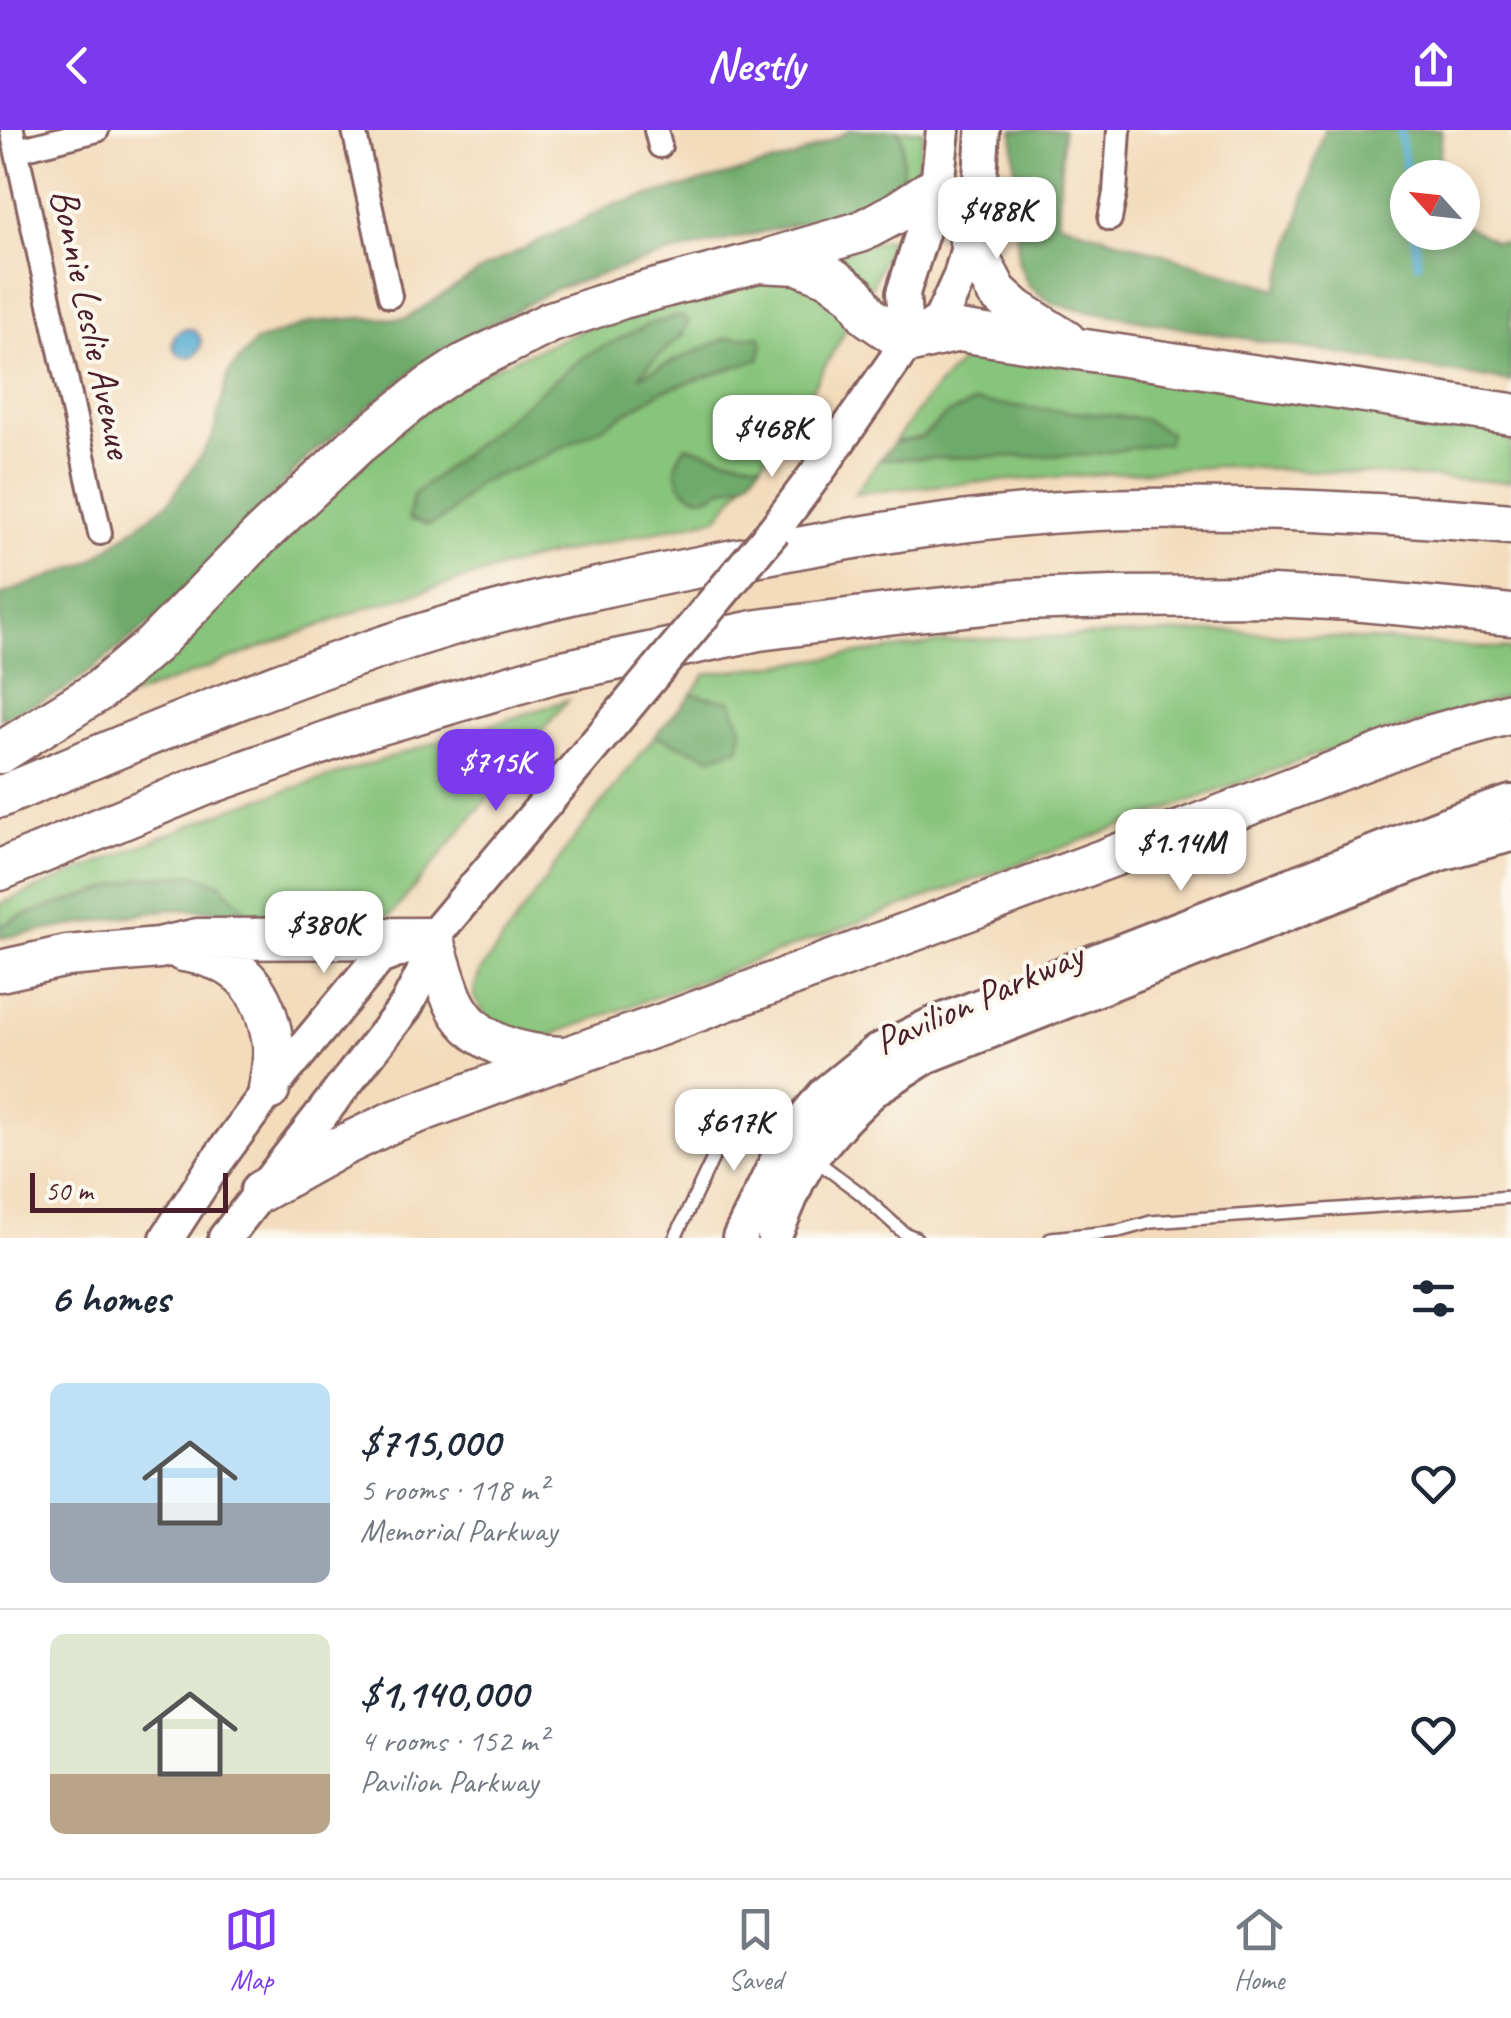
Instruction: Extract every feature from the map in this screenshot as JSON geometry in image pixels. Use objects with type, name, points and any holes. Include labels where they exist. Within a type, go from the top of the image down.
[{"type":"highway","points":[[0,753],[100,690],[165,633],[356,445],[462,365],[551,322],[860,232],[937,186]]},
{"type":"highway","points":[[970,241],[997,292],[1017,310],[1082,351]]},
{"type":"highway","points":[[758,262],[798,264],[831,276],[855,295],[868,316],[907,343],[960,331],[1511,414]]},
{"type":"highway","points":[[0,796],[295,679],[445,627],[628,580],[851,537],[991,518],[1096,510],[1254,509],[1511,524]]},
{"type":"highway","points":[[0,870],[205,785],[354,732],[552,673],[760,630],[1003,602],[1114,597],[1287,597],[1511,615]]},
{"type":"highway","points":[[261,1191],[390,1123],[664,1024],[1422,738],[1511,713]]},
{"type":"highway","points":[[0,971],[67,956],[159,948],[198,939],[432,938],[453,1001],[473,1030],[499,1046],[533,1056],[568,1057]]},
{"type":"highway","points":[[159,948],[222,961],[242,973],[256,990],[274,1046],[270,1090]]},
{"type":"main road","points":[[907,343],[904,293],[937,186],[943,130]]},
{"type":"main road","points":[[225,1238],[406,1006],[423,973],[432,938],[774,530],[907,343],[940,320],[960,276],[978,210],[983,130]]},
{"type":"main road","name":"Pavilion Parkway","points":[[739,1238],[800,1147],[825,1093],[877,1050],[928,1026],[1511,802]]},
{"type":"main road","name":"Pavilion Parkway","points":[[800,1147],[844,1118],[875,1089],[928,1056],[1440,854],[1511,836]]},
{"type":"main road","points":[[168,1238],[214,1165],[270,1090],[379,958],[432,938]]},
{"type":"main road","name":"Pavilion Parkway","points":[[774,1238],[798,1181],[800,1147]]},
{"type":"street","points":[[15,140],[97,130]]},
{"type":"street","points":[[354,130],[390,296]]},
{"type":"street","points":[[1110,220],[1119,130]]},
{"type":"street","name":"Bonnie Leslie Avenue","points":[[15,140],[100,533]]},
{"type":"lane","points":[[675,1238],[731,1120],[750,1110],[764,1114],[904,1233],[916,1238]]},
{"type":"lane","points":[[1051,1238],[1118,1231],[1151,1222],[1511,1197]]},
{"type":"green space","points":[[851,130],[896,130],[902,136],[903,192],[823,218],[667,254],[555,289],[430,357],[310,455],[160,616],[64,691],[0,719],[0,595],[90,562],[169,502],[212,439],[229,372],[255,342],[312,322],[405,319],[486,267],[613,205],[793,158]]},
{"type":"green space","points":[[896,130],[924,130],[916,172],[903,192],[902,136]]},
{"type":"green space","points":[[1013,130],[1063,130],[1058,222],[1278,289],[1324,130],[1442,130],[1440,160],[1390,160],[1390,250],[1480,250],[1480,233],[1511,244],[1511,382],[1053,304],[1028,285],[1018,261]]},
{"type":"green space","points":[[892,238],[871,288],[827,256]]},
{"type":"green space","points":[[792,279],[829,296],[846,316],[844,333],[801,408],[762,463],[686,446],[711,496],[745,482],[717,518],[532,559],[369,607],[116,702],[276,540],[453,385],[599,323],[767,280]],"holes":[[[650,324],[684,334],[637,378],[727,338],[759,359],[662,391],[599,429],[535,461],[478,483],[447,516],[429,525],[409,519],[413,495],[583,357]]]},
{"type":"green space","points":[[679,316],[689,321],[685,329],[640,376],[727,338],[760,336],[763,344],[759,359],[662,391],[535,461],[478,483],[447,516],[428,525],[409,519],[413,495],[583,357],[650,324]]},
{"type":"green space","points":[[974,352],[1511,429],[1511,482],[1223,466],[855,493],[880,459],[1089,455],[946,415],[922,437],[894,443],[941,383]]},
{"type":"green space","points":[[975,402],[1143,419],[1170,433],[1167,443],[1089,455],[880,459],[894,443],[922,437],[946,415]]},
{"type":"green space","points":[[686,446],[762,463],[743,483],[698,496],[689,493],[679,480],[677,463]]},
{"type":"green space","points":[[1231,631],[1511,649],[1511,695],[1326,751],[543,1038],[513,1033],[489,1019],[474,998],[480,972],[576,836],[655,736],[711,757],[731,701],[692,694],[706,674],[962,640]]},
{"type":"green space","points":[[692,694],[731,701],[742,728],[740,748],[711,757],[655,736]]},
{"type":"green space","points":[[568,700],[393,913],[378,922],[350,923],[247,912],[220,883],[18,917],[0,927],[0,904],[235,807]]},
{"type":"green space","points":[[191,874],[220,883],[247,912],[169,909],[0,938],[0,927],[18,917],[140,878]]},
{"type":"water","points":[[187,329],[197,333],[201,343],[197,353],[187,357],[177,353],[173,343],[177,333]]},
{"type":"waterway","points":[[1400,130],[1404,160]]},
{"type":"waterway","points":[[1416,250],[1418,263]]}]
